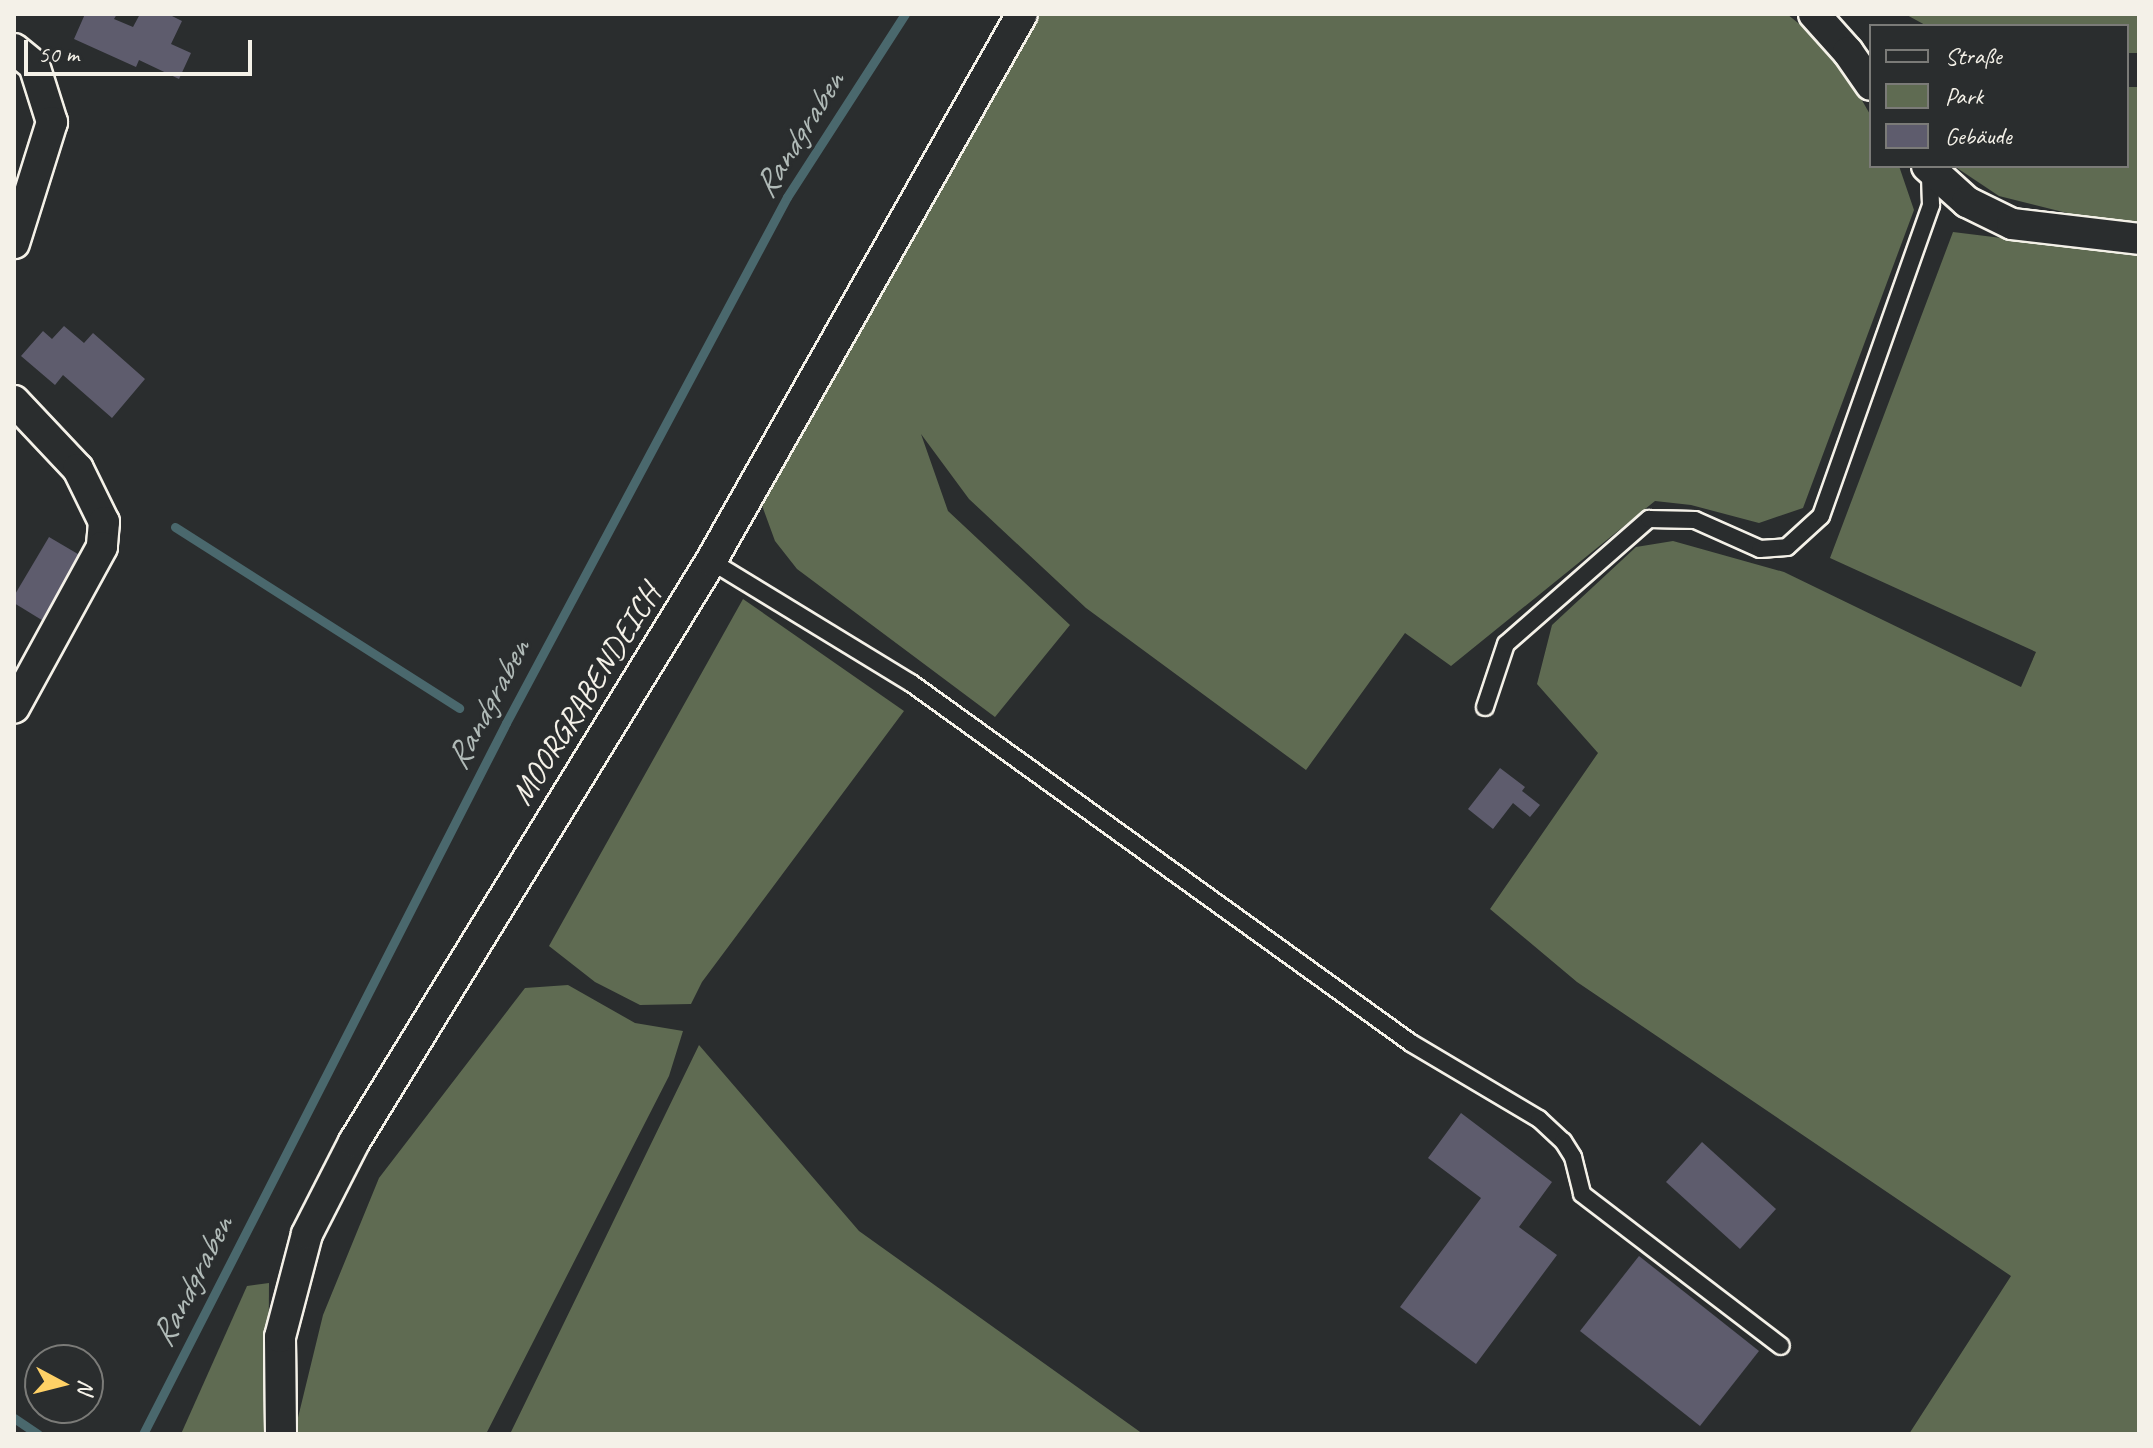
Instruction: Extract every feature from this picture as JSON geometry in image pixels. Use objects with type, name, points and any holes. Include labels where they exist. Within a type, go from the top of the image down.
[{"type":"street","name":"MOORGRABENDEICH","points":[[281,1434],[280,1337],[307,1234],[354,1142],[711,561],[1022,14]]},
{"type":"street","points":[[1814,14],[1848,52],[1869,82]]},
{"type":"street","points":[[14,49],[34,65],[52,122],[14,243]]},
{"type":"street","points":[[1928,168],[1967,202],[2012,224],[2139,239]]},
{"type":"street","points":[[14,401],[78,469],[104,522],[102,547],[14,708]]},
{"type":"lane","points":[[1485,707],[1506,644],[1649,519],[1695,520],[1760,549],[1787,547],[1821,516],[1931,205],[1928,168]]},
{"type":"lane","points":[[711,561],[911,683],[1398,1034],[1539,1119],[1563,1141],[1573,1157],[1582,1194],[1781,1346]]},
{"type":"green space","points":[[1038,14],[1787,14],[1814,36],[1852,83],[1869,113],[1869,168],[1900,168],[1914,210],[1803,508],[1759,523],[1691,505],[1655,501],[1451,666],[1405,633],[1306,770],[1086,608],[969,499],[921,434],[948,511],[1070,625],[995,717],[797,569],[775,541],[760,500],[787,439]]},
{"type":"green space","points":[[1905,14],[2139,14],[2139,53],[2129,53],[2129,24],[1923,24]]},
{"type":"green space","points":[[2129,87],[2139,87],[2139,224],[2087,218],[1999,196],[1957,168],[2129,168]]},
{"type":"green space","points":[[1953,232],[2139,255],[2139,1434],[1909,1434],[2011,1276],[1577,982],[1490,909],[1598,753],[1537,684],[1552,625],[1636,547],[1673,541],[1784,572],[2021,687],[2036,652],[1830,558]]},
{"type":"green space","points":[[743,599],[904,711],[702,982],[691,1004],[640,1005],[595,982],[549,946]]},
{"type":"green space","points":[[568,985],[635,1023],[683,1031],[669,1076],[486,1434],[294,1434],[323,1315],[379,1178],[525,988]]},
{"type":"green space","points":[[699,1045],[859,1231],[1143,1434],[510,1434]]},
{"type":"green space","points":[[269,1283],[268,1434],[181,1434],[247,1286]]},
{"type":"building","points":[[85,14],[117,14],[114,19],[133,27],[140,14],[168,14],[182,21],[171,44],[191,53],[179,79],[139,60],[136,67],[74,39]]},
{"type":"building","points":[[64,326],[84,343],[93,333],[145,379],[112,418],[63,375],[55,385],[21,356],[43,331],[52,339]]},
{"type":"building","points":[[49,537],[83,557],[45,622],[14,603],[14,596]]},
{"type":"building","points":[[1500,768],[1525,787],[1522,791],[1540,805],[1530,817],[1513,803],[1493,829],[1468,809]]},
{"type":"building","points":[[1461,1113],[1552,1182],[1519,1227],[1557,1255],[1476,1364],[1400,1307],[1481,1198],[1428,1158]]},
{"type":"building","points":[[1702,1142],[1776,1209],[1740,1249],[1666,1182]]},
{"type":"building","points":[[1639,1256],[1759,1351],[1700,1426],[1580,1331]]},
{"type":"waterway","name":"Randgraben","points":[[143,1434],[506,723],[787,197],[905,14]]},
{"type":"waterway","points":[[175,527],[459,708]]},
{"type":"waterway","points":[[14,1418],[38,1434]]}]
